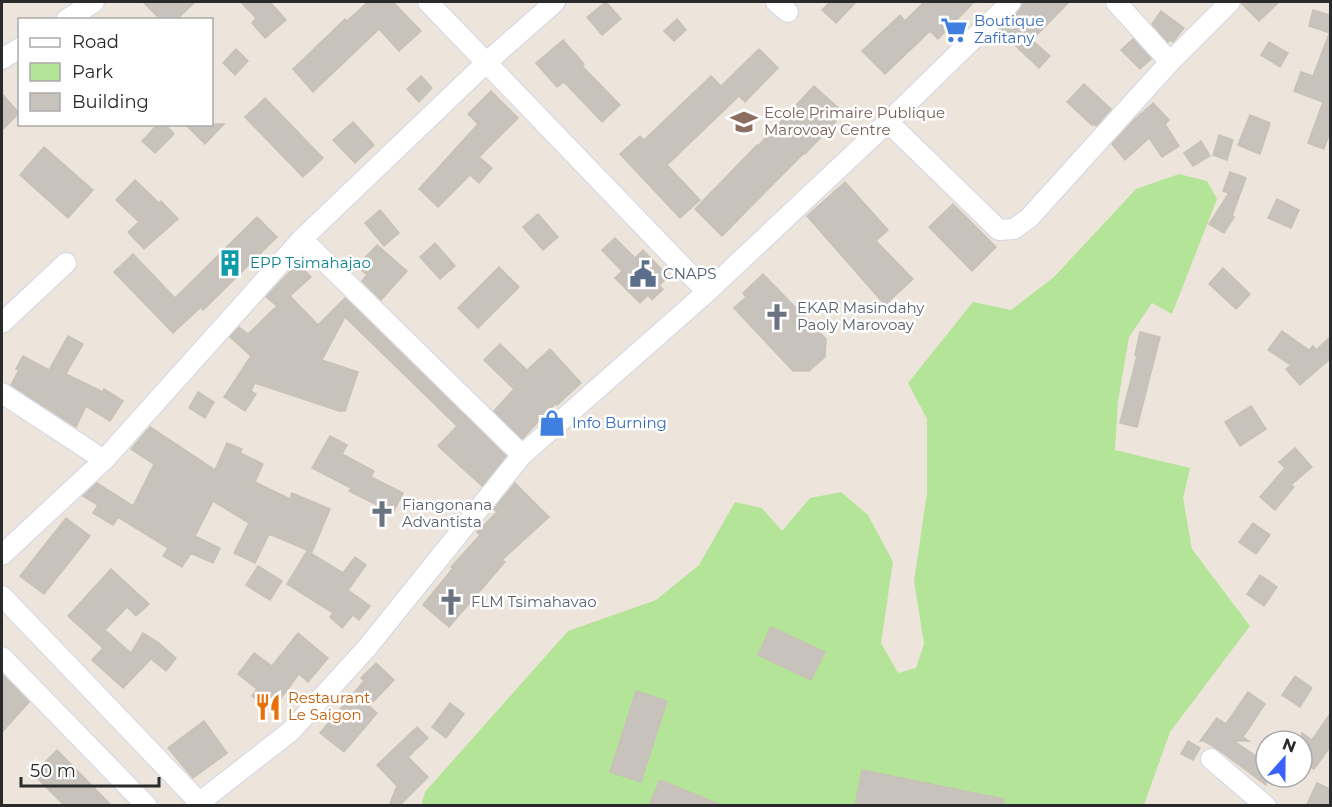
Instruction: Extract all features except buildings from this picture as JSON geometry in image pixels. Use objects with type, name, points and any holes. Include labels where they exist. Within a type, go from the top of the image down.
[{"type":"street","points":[[69,18],[94,2]]},
{"type":"street","points":[[428,2],[707,292]]},
{"type":"street","points":[[2,555],[104,460],[302,239],[487,62],[555,2]]},
{"type":"street","points":[[2,596],[197,804],[291,731],[366,650],[522,455],[707,292],[888,122],[1011,2]]},
{"type":"street","points":[[1116,2],[1170,62]]},
{"type":"street","points":[[888,122],[999,230],[1014,229],[1029,218],[1170,62],[1230,2]]},
{"type":"street","points":[[2,59],[18,49]]},
{"type":"street","points":[[302,239],[522,455]]},
{"type":"street","points":[[2,323],[66,263]]},
{"type":"street","points":[[2,393],[104,460]]},
{"type":"street","points":[[2,657],[147,806]]},
{"type":"street","points":[[1211,759],[1266,806]]},
{"type":"green space","points":[[1179,174],[1207,181],[1217,199],[1172,314],[1152,303],[1129,337],[1118,401],[1115,450],[1190,468],[1183,498],[1192,549],[1250,626],[1170,732],[1144,805],[421,806],[425,792],[568,631],[656,600],[699,565],[735,502],[762,508],[782,531],[810,498],[841,492],[868,515],[893,562],[881,643],[898,673],[916,668],[924,644],[914,581],[927,493],[927,419],[908,383],[973,302],[1011,310],[1054,277],[1136,189]]},
{"type":"place","name":"Boutique Zafitany","points":[[954,30]]},
{"type":"place","name":"Ecole Primaire Publique Marovoay Centre","points":[[744,122]]},
{"type":"place","name":"EPP Tsimahajao","points":[[230,263]]},
{"type":"place","name":"CNAPS","points":[[643,274]]},
{"type":"place","name":"EKAR Masindahy Paoly Marovoay","points":[[777,317]]},
{"type":"place","name":"Info Burning","points":[[552,423]]},
{"type":"place","name":"Fiangonana Advantista","points":[[382,514]]},
{"type":"place","name":"FLM Tsimahavao","points":[[451,602]]},
{"type":"place","name":"Restaurant Le Saigon","points":[[268,707]]}]
